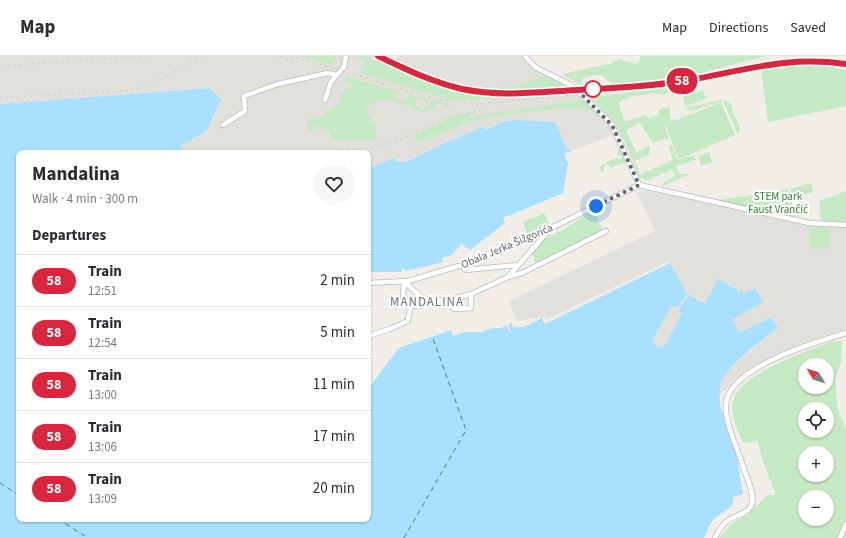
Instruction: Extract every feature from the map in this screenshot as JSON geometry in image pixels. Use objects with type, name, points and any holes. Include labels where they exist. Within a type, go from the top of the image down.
[{"type":"street","points":[[325,100],[327,91],[336,75],[344,67],[346,56]]},
{"type":"street","points":[[525,56],[535,67],[571,85],[608,120],[612,125],[639,185],[809,223],[846,225]]},
{"type":"street","points":[[223,125],[245,111],[244,96],[278,84],[328,73],[336,75]]},
{"type":"street","name":"Obala Jerka Šižgorića","points":[[371,283],[406,281],[462,265],[551,228],[639,185]]},
{"type":"street","points":[[508,277],[551,228]]},
{"type":"street","points":[[410,307],[422,304],[425,301],[449,300],[471,294],[508,277],[522,273],[606,231]]},
{"type":"street","points":[[462,265],[465,270],[518,265]]},
{"type":"street","points":[[406,281],[408,285],[425,301]]},
{"type":"street","points":[[371,335],[408,321],[410,307],[403,297],[406,281]]},
{"type":"street","points":[[449,300],[454,309],[470,309],[471,294]]},
{"type":"street","points":[[715,538],[727,521],[742,514],[750,508],[752,503],[747,480],[726,412],[727,397],[733,386],[776,357],[846,333]]},
{"type":"street","points":[[840,538],[846,524]]},
{"type":"shaded area","points":[[0,56],[390,56],[396,59],[399,56],[522,56],[531,67],[571,88],[600,114],[611,126],[615,134],[571,151],[569,148],[563,151],[562,150],[566,148],[539,121],[511,120],[484,130],[483,127],[447,142],[406,163],[394,158],[371,167],[371,150],[182,150],[181,144],[184,142],[185,144],[213,120],[220,102],[209,88],[0,104]]},
{"type":"shaded area","points":[[652,189],[808,225],[810,249],[829,226],[846,227],[846,330],[776,355],[719,394],[721,387],[719,386],[723,383],[721,382],[725,374],[740,359],[778,328],[771,317],[741,334],[738,331],[733,319],[751,291],[746,292],[740,302],[739,301],[744,292],[736,299],[705,304],[687,299],[679,311],[683,313],[664,348],[659,348],[653,345],[651,341],[671,306],[679,305],[685,293],[669,261],[546,320],[544,317],[517,321],[509,301],[655,231],[637,193]]},
{"type":"green space","points":[[300,56],[342,56],[336,58],[332,65]]},
{"type":"green space","points":[[352,56],[368,56],[371,60],[391,66],[423,80],[447,88],[473,94],[500,96],[526,95],[510,98],[456,100],[431,95],[361,73],[365,64],[364,60]]},
{"type":"green space","points":[[640,56],[766,56],[686,77],[614,85],[601,75],[593,75],[582,79],[580,85],[562,74],[609,64],[620,59],[636,64],[640,60]]},
{"type":"green space","points":[[797,62],[824,65],[846,70],[846,106],[768,122],[761,67]]},
{"type":"green space","points":[[548,75],[569,87],[514,91],[486,89],[513,87]]},
{"type":"green space","points":[[347,77],[400,92],[402,94],[396,93],[394,95],[395,98],[401,102],[408,99],[408,95],[449,104],[447,108],[443,104],[435,103],[434,107],[426,112],[417,110],[409,104],[401,104],[388,99],[377,101],[365,109],[376,128],[375,137],[377,140],[333,141],[330,130],[323,131],[320,125],[313,129],[310,134],[306,120],[315,119],[341,104],[342,92],[352,85],[351,82],[341,81]],"holes":[[[415,99],[431,102],[428,107],[422,109],[415,105]]]},
{"type":"green space","points":[[680,88],[663,95],[654,93],[630,97],[618,103],[625,122],[645,115],[649,119],[658,115],[658,110],[670,107],[670,119],[676,120],[664,125],[669,138],[653,143],[640,123],[626,130],[636,153],[650,146],[649,155],[635,161],[640,175],[673,160],[668,146],[672,145],[678,160],[694,155],[696,160],[676,166],[680,174],[690,174],[663,186],[662,184],[675,176],[672,169],[646,181],[639,177],[627,147],[615,123],[590,97]]},
{"type":"green space","points":[[703,90],[706,99],[686,106],[682,97]]},
{"type":"green space","points":[[585,100],[600,114],[599,116],[587,108],[586,110],[565,107],[482,118],[468,122],[415,146],[458,122],[481,115]]},
{"type":"green space","points":[[720,100],[729,101],[740,128],[738,135],[723,101],[691,111],[685,108]]},
{"type":"green space","points":[[721,102],[735,135],[679,159],[665,125]]},
{"type":"green space","points":[[472,112],[475,114],[418,142],[413,136],[452,117]]},
{"type":"green space","points":[[620,145],[627,162],[611,168],[608,164],[603,167],[604,171],[600,172],[601,165],[616,158],[622,159],[621,156],[617,154]]},
{"type":"green space","points":[[709,152],[712,162],[701,166],[698,156]]},
{"type":"green space","points":[[811,183],[814,192],[793,198],[790,189]]},
{"type":"green space","name":"STEM park Faust Vrančić","points":[[788,189],[796,219],[717,200],[755,195]]},
{"type":"green space","points":[[846,191],[846,223],[821,221],[819,201]]},
{"type":"green space","points":[[594,210],[603,231],[536,264],[532,253],[545,238],[561,231]]},
{"type":"green space","points":[[544,213],[550,226],[528,236],[523,222]]},
{"type":"green space","points":[[808,225],[829,226],[830,248],[810,249]]},
{"type":"green space","points":[[833,341],[842,341],[841,363],[835,380],[838,410],[846,429],[846,538],[719,538],[732,523],[746,515],[768,495],[776,495],[763,462],[758,441],[743,443],[733,417],[733,401],[738,391],[748,381],[761,372],[792,357]]},
{"type":"water","points":[[209,88],[221,100],[207,130],[185,144],[181,144],[182,150],[16,150],[16,522],[371,522],[371,385],[399,348],[451,330],[453,336],[465,332],[482,332],[492,328],[502,328],[506,325],[510,333],[511,332],[508,325],[511,323],[515,331],[514,327],[524,327],[542,318],[545,324],[670,263],[687,294],[678,307],[671,306],[652,341],[656,346],[664,347],[682,313],[678,311],[689,295],[705,304],[718,279],[739,291],[736,299],[741,290],[744,292],[740,302],[746,291],[751,291],[755,288],[763,302],[733,319],[740,333],[771,317],[778,328],[754,346],[730,368],[721,382],[723,383],[719,385],[721,387],[720,406],[735,448],[743,494],[733,497],[732,505],[713,520],[704,538],[0,538],[0,104]]},
{"type":"water","points":[[516,120],[555,122],[566,148],[562,151],[569,148],[571,151],[564,154],[568,163],[563,193],[503,218],[505,223],[470,250],[461,244],[452,255],[442,258],[443,262],[406,271],[402,267],[402,272],[371,272],[371,167],[394,158],[398,161],[406,162],[447,142],[483,127],[485,130],[505,121]]},
{"type":"ferry route","points":[[404,538],[466,430],[432,336]]},
{"type":"ferry route","points":[[0,483],[16,493]]},
{"type":"ferry route","points":[[63,522],[88,538]]},
{"type":"railway","points":[[2,66],[147,56]]},
{"type":"railway","points":[[0,98],[136,90],[149,86],[202,56]]},
{"type":"railway","points":[[274,56],[297,61]]},
{"type":"railway","points":[[291,56],[439,100],[477,104],[684,84],[784,60],[811,60],[846,67]]},
{"type":"railway","points":[[378,56],[433,80],[452,86],[482,92],[513,93],[574,90]]},
{"type":"railway","points":[[340,150],[371,148],[394,142],[447,118],[487,109]]},
{"type":"train","name":"58","points":[[378,56],[419,75],[452,86],[464,89],[508,94],[628,87],[684,81],[705,77],[754,63],[784,58],[810,57],[846,64]]},
{"type":"district","name":"MANDALINA","points":[[427,302]]},
{"type":"route","points":[[593,89],[582,95],[612,125],[639,185],[596,206]]}]
